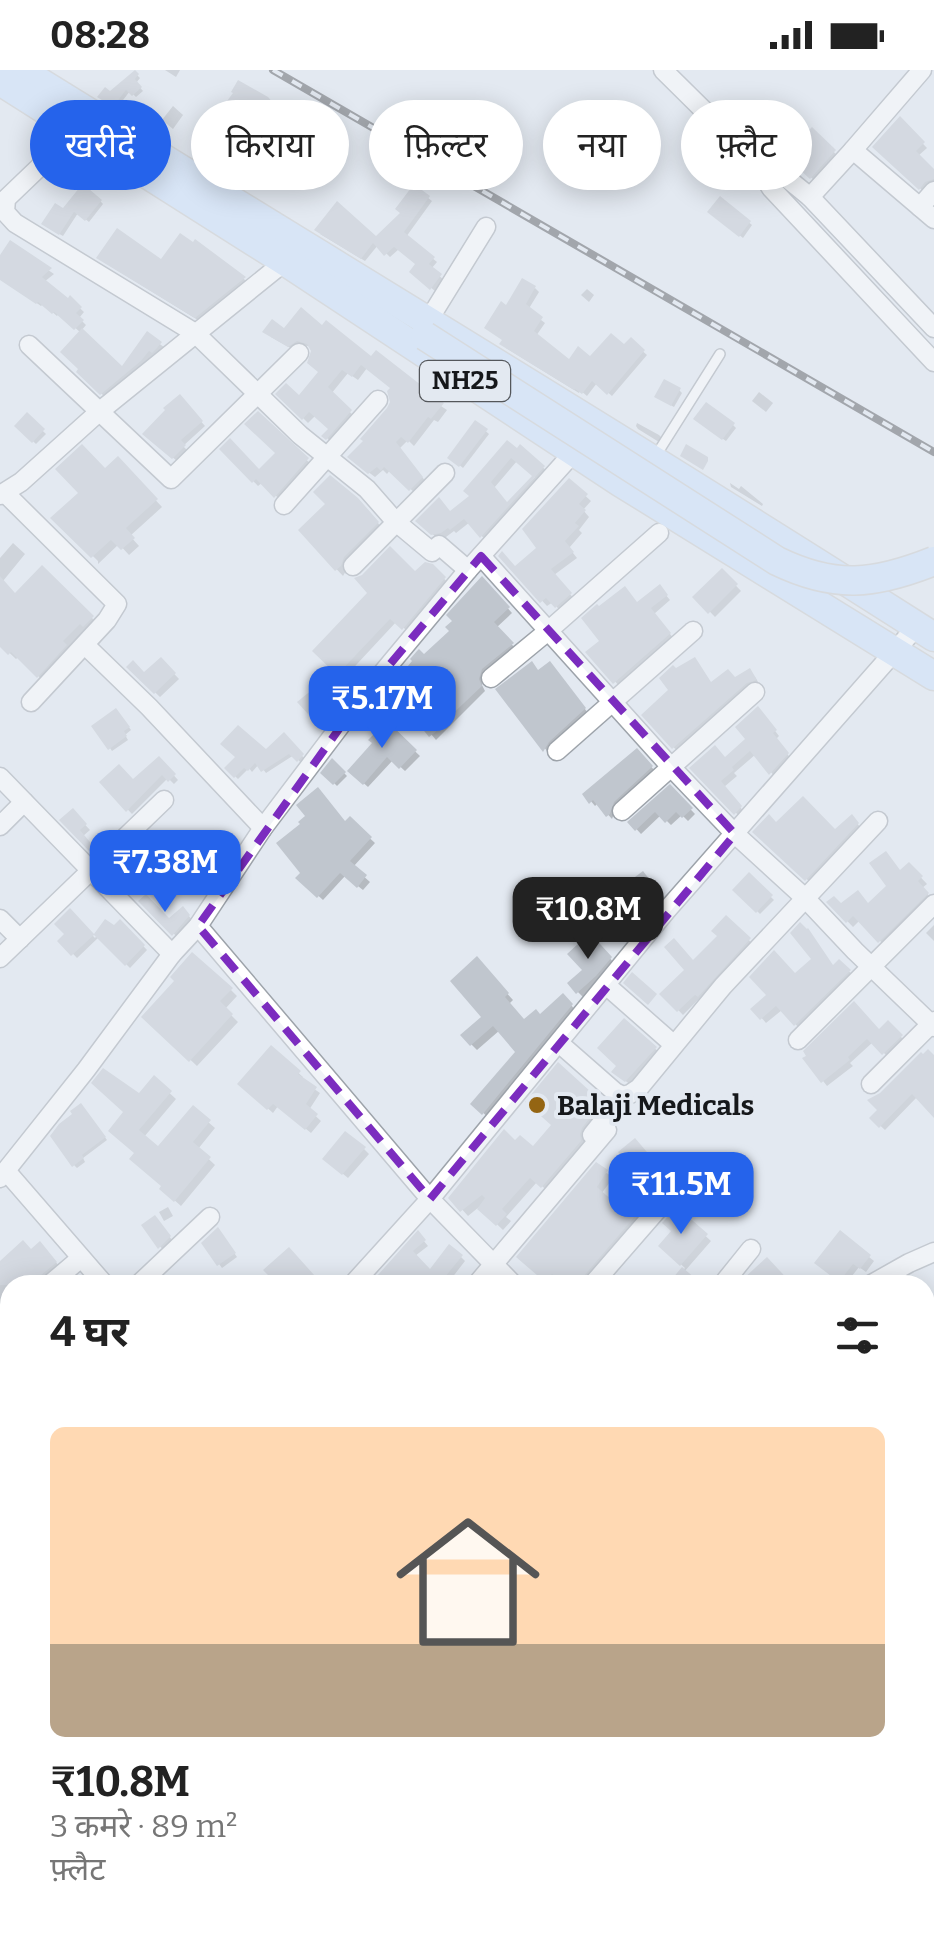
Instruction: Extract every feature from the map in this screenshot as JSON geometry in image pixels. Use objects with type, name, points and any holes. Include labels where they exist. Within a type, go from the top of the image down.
[{"type":"main road","name":"NH25","points":[[20,70],[295,254],[370,319],[574,452],[934,676]]},
{"type":"main road","name":"NH25","points":[[0,81],[30,100]]},
{"type":"main road","name":"NH25","points":[[171,183],[295,254],[367,285],[427,329],[654,459],[926,631]]},
{"type":"main road","points":[[370,319],[427,329],[777,561],[802,573],[828,580],[871,580],[934,561]]},
{"type":"street","points":[[663,70],[693,100]]},
{"type":"street","points":[[810,197],[922,70]]},
{"type":"street","points":[[853,150],[927,213],[934,191]]},
{"type":"street","points":[[30,176],[6,199],[6,212],[14,223],[196,333],[258,396],[367,490],[396,522],[432,552],[438,545],[468,570]]},
{"type":"street","points":[[773,190],[934,362]]},
{"type":"street","points":[[801,190],[934,328]]},
{"type":"street","points":[[427,329],[486,227]]},
{"type":"street","points":[[32,702],[108,620],[116,604],[3,494],[295,254]]},
{"type":"street","points":[[28,345],[170,480],[299,353]]},
{"type":"street","points":[[284,505],[378,400]]},
{"type":"street","points":[[95,1275],[3,1175],[172,954],[198,926],[263,828],[359,701],[468,570],[574,452]]},
{"type":"street","points":[[353,566],[444,473]]},
{"type":"street","points":[[491,678],[660,532]]},
{"type":"street","points":[[481,556],[734,834],[933,1024],[871,1084]]},
{"type":"street","points":[[557,751],[693,631]]},
{"type":"street","points":[[361,1275],[430,1199],[666,911],[896,652],[926,631]]},
{"type":"street","points":[[86,644],[263,828]]},
{"type":"street","points":[[622,811],[755,692]]},
{"type":"street","points":[[0,777],[172,954]]},
{"type":"street","points":[[0,958],[164,800]]},
{"type":"street","points":[[0,826],[24,802]]},
{"type":"street","points":[[483,1275],[622,1096],[638,1088],[723,986],[878,822]]},
{"type":"street","points":[[798,1040],[934,904]]},
{"type":"street","points":[[0,920],[20,939]]},
{"type":"street","points":[[198,926],[430,1199],[495,1257],[507,1275]]},
{"type":"street","points":[[606,985],[673,1044]]},
{"type":"street","points":[[560,1042],[622,1096]]},
{"type":"street","points":[[495,1257],[608,1130]]},
{"type":"street","points":[[601,1275],[687,1184],[612,1275]]},
{"type":"street","points":[[149,1275],[210,1217]]},
{"type":"street","points":[[732,1275],[754,1252],[739,1275]]},
{"type":"street","points":[[888,1275],[934,1252]]},
{"type":"street","points":[[61,1275],[81,1258]]},
{"type":"lane","points":[[654,459],[720,354]]},
{"type":"highlighted area","points":[[481,556],[735,834],[430,1199],[198,926],[359,701]]},
{"type":"building","points":[[135,70],[139,74],[135,79],[142,87],[132,96],[126,90],[118,100],[97,97],[105,87],[110,91]]},
{"type":"building","points":[[238,80],[271,100],[228,100]]},
{"type":"building","points":[[900,116],[925,142],[916,151],[934,169],[934,179],[919,190],[872,147]]},
{"type":"building","points":[[812,127],[836,150],[812,177]]},
{"type":"building","points":[[78,190],[90,190],[102,200],[85,221],[74,212],[59,235],[41,224],[55,203],[63,208]]},
{"type":"building","points":[[409,190],[422,190],[430,196],[404,232],[435,257],[429,264],[442,274],[430,290],[409,272],[415,264],[394,247],[384,256],[373,243],[361,259],[314,230],[337,201],[376,236],[400,213],[395,209]]},
{"type":"building","points":[[720,196],[751,221],[739,237],[707,212]]},
{"type":"building","points":[[117,228],[161,259],[180,233],[193,242],[195,239],[246,277],[195,318],[96,258]]},
{"type":"building","points":[[10,240],[52,268],[42,277],[82,307],[76,313],[84,320],[74,330],[54,312],[0,280],[0,255]]},
{"type":"building","points":[[522,278],[536,286],[526,304],[543,317],[534,331],[569,359],[578,346],[590,356],[611,333],[624,344],[631,337],[645,350],[607,395],[592,381],[582,394],[574,390],[499,344],[502,340],[484,328],[501,301],[506,305]]},
{"type":"building","points":[[301,307],[322,325],[326,320],[371,356],[376,350],[444,403],[408,443],[401,437],[396,442],[423,477],[409,491],[384,467],[368,474],[347,457],[390,402],[390,388],[361,365],[352,377],[342,370],[328,387],[352,410],[326,440],[321,436],[328,429],[309,412],[302,420],[275,394],[286,383],[299,395],[318,372],[307,363],[311,351],[307,344],[297,341],[288,347],[262,332],[272,319],[284,328]]},
{"type":"building","points":[[82,328],[122,366],[147,331],[162,342],[100,395],[60,352]]},
{"type":"building","points":[[664,379],[681,388],[671,406],[654,397]]},
{"type":"building","points":[[180,394],[203,421],[181,440],[186,445],[172,459],[142,434]]},
{"type":"building","points":[[706,402],[735,423],[722,440],[693,419]]},
{"type":"building","points":[[258,411],[309,458],[274,498],[256,479],[252,483],[219,449],[230,438],[259,469],[275,453],[244,424]]},
{"type":"building","points":[[27,412],[45,429],[32,443],[14,426]]},
{"type":"building","points":[[475,420],[488,429],[459,467],[447,458]]},
{"type":"building","points":[[507,440],[517,448],[520,444],[545,466],[480,538],[464,519],[450,530],[431,535],[415,521],[439,497],[450,511],[469,496],[463,491]],"holes":[[[511,458],[532,476],[507,502],[491,482]]]},
{"type":"building","points":[[82,444],[105,468],[118,456],[158,499],[126,528],[135,538],[121,550],[111,540],[91,558],[50,518],[78,493],[55,469]]},
{"type":"building","points":[[686,444],[708,457],[703,470],[680,456]]},
{"type":"building","points":[[330,475],[379,522],[335,571],[298,530],[325,504],[313,492]]},
{"type":"building","points":[[569,478],[588,494],[579,504],[586,510],[575,523],[579,526],[565,541],[574,552],[551,569],[572,593],[555,608],[546,598],[540,603],[498,556],[502,551],[515,566],[536,548],[522,529]]},
{"type":"building","points":[[390,546],[415,571],[425,562],[433,564],[446,577],[402,630],[390,619],[337,675],[312,651],[367,593],[354,578],[362,575]]},
{"type":"building","points":[[42,565],[94,616],[63,641],[67,645],[37,678],[11,652],[8,655],[0,647],[0,576],[15,593]]},
{"type":"building","points":[[722,568],[738,584],[708,614],[692,597]]},
{"type":"building","points":[[482,576],[510,607],[494,622],[514,643],[482,669],[482,686],[429,737],[403,705],[412,698],[394,683],[419,649],[424,654],[449,631],[445,627],[452,621],[446,615]]},
{"type":"building","points":[[660,584],[668,595],[651,608],[671,633],[613,684],[585,652],[599,641],[581,618],[625,586],[637,602]]},
{"type":"building","points":[[161,657],[176,673],[154,694],[126,667],[133,660],[144,672]]},
{"type":"building","points":[[695,657],[711,682],[728,669],[735,677],[750,668],[757,680],[747,683],[672,749],[641,715],[668,690],[659,678],[673,665],[676,668]]},
{"type":"building","points":[[532,661],[538,670],[550,661],[586,708],[543,752],[495,689]]},
{"type":"building","points":[[333,673],[350,693],[320,727],[297,702]]},
{"type":"building","points":[[758,706],[789,753],[769,775],[750,751],[732,767],[734,770],[721,781],[742,806],[734,815],[689,768],[715,745],[725,757],[745,739],[735,727]]},
{"type":"building","points":[[116,708],[130,727],[124,731],[127,736],[108,750],[91,726]]},
{"type":"building","points":[[383,717],[417,750],[399,769],[387,757],[363,785],[347,771],[372,743],[368,740],[374,734],[370,730]]},
{"type":"building","points":[[238,725],[266,749],[284,732],[304,754],[297,762],[289,754],[261,772],[255,763],[234,778],[224,768],[235,757],[220,744]]},
{"type":"building","points":[[637,748],[653,766],[614,802],[606,817],[593,800],[589,804],[582,794]]},
{"type":"building","points":[[159,756],[176,774],[168,782],[162,775],[126,812],[99,782],[119,764],[133,779]]},
{"type":"building","points":[[332,758],[346,772],[333,785],[320,773]]},
{"type":"building","points":[[670,784],[693,808],[682,818],[676,812],[665,823],[655,812],[635,831],[627,822]]},
{"type":"building","points":[[318,787],[345,821],[350,816],[372,837],[350,861],[367,875],[357,888],[340,873],[317,898],[295,878],[300,873],[276,843],[300,824],[305,816],[296,805]]},
{"type":"building","points":[[803,796],[835,829],[852,814],[859,823],[805,881],[752,832],[769,814],[776,822]]},
{"type":"building","points":[[73,808],[87,824],[80,830],[94,847],[89,851],[59,820]]},
{"type":"building","points":[[211,832],[230,854],[221,869],[199,842]]},
{"type":"building","points":[[886,851],[900,870],[909,862],[923,876],[918,881],[929,893],[878,943],[853,916],[846,923],[826,902],[834,896],[841,903],[858,890],[868,903],[886,886],[869,863]]},
{"type":"building","points":[[643,871],[662,896],[649,912],[627,883]]},
{"type":"building","points":[[749,872],[773,895],[756,913],[732,890]]},
{"type":"building","points":[[146,894],[169,918],[183,906],[190,915],[172,936],[138,901]]},
{"type":"building","points":[[70,908],[94,934],[105,919],[114,925],[120,919],[145,945],[125,966],[94,935],[71,956],[57,941],[64,934],[54,924]]},
{"type":"building","points":[[726,915],[751,938],[698,997],[695,995],[677,1012],[659,994],[684,970],[664,947],[674,938],[693,960],[717,936],[711,931]]},
{"type":"building","points":[[800,922],[833,965],[839,959],[851,970],[794,1026],[776,1006],[760,1020],[750,1009],[766,995],[749,977],[774,950],[795,973],[811,959],[790,933]]},
{"type":"building","points":[[590,933],[612,957],[576,994],[567,983],[582,970],[567,954]]},
{"type":"building","points":[[192,952],[233,988],[220,1001],[233,1014],[189,1062],[141,1017],[174,981],[170,977]]},
{"type":"building","points":[[477,956],[509,993],[505,997],[524,1019],[536,1009],[540,1014],[563,993],[573,1004],[482,1115],[470,1104],[515,1052],[493,1026],[470,1046],[460,1035],[481,1017],[450,981]]},
{"type":"building","points":[[632,972],[657,994],[648,1005],[623,983]]},
{"type":"building","points":[[854,1001],[879,1029],[888,1020],[903,1035],[882,1055],[867,1039],[848,1057],[850,1060],[821,1083],[802,1058],[806,1056],[803,1051]]},
{"type":"building","points":[[624,1018],[657,1047],[625,1082],[611,1072],[616,1066],[597,1048]]},
{"type":"building","points":[[271,1045],[301,1071],[298,1074],[317,1087],[306,1104],[318,1114],[305,1130],[273,1104],[267,1110],[237,1084]]},
{"type":"building","points":[[928,1049],[934,1055],[934,1118],[912,1094],[879,1128],[869,1118],[877,1110],[867,1100]]},
{"type":"building","points":[[558,1062],[602,1102],[582,1128],[581,1141],[541,1188],[530,1178],[502,1209],[507,1214],[496,1226],[477,1209],[485,1198],[482,1195],[460,1212],[448,1198],[504,1129],[515,1140],[520,1135],[533,1146],[551,1125],[525,1102]]},
{"type":"building","points":[[103,1068],[139,1093],[154,1075],[172,1091],[139,1130],[158,1146],[193,1105],[211,1120],[193,1142],[211,1157],[174,1202],[129,1159],[134,1153],[108,1131],[123,1112],[91,1083]]},
{"type":"building","points":[[81,1103],[106,1137],[72,1167],[50,1136]]},
{"type":"building","points":[[345,1131],[366,1147],[342,1175],[322,1159]]},
{"type":"building","points":[[635,1138],[652,1158],[634,1172],[618,1152]]},
{"type":"building","points":[[596,1162],[608,1170],[597,1187],[614,1202],[629,1185],[649,1200],[585,1275],[537,1275],[516,1257]]},
{"type":"building","points":[[677,1207],[708,1234],[680,1266],[658,1246],[671,1231],[662,1223]]},
{"type":"building","points":[[155,1215],[171,1236],[158,1249],[141,1225]]},
{"type":"building","points":[[218,1227],[236,1253],[217,1266],[201,1243]]},
{"type":"building","points":[[418,1230],[426,1240],[413,1251],[430,1269],[449,1244],[463,1255],[447,1275],[378,1275]]},
{"type":"building","points":[[840,1230],[871,1255],[860,1269],[853,1264],[844,1275],[830,1275],[814,1263]]},
{"type":"building","points":[[23,1240],[31,1249],[40,1241],[57,1262],[41,1275],[0,1275],[0,1261]]},
{"type":"building","points":[[289,1247],[314,1275],[268,1275],[263,1270]]},
{"type":"building","points":[[767,1257],[784,1275],[747,1275]]},
{"type":"building","points":[[682,1267],[691,1275],[675,1275]]},
{"type":"railway","points":[[273,70],[934,452]]},
{"type":"place","name":"Balaji Medicals","points":[[537,1105]]}]
